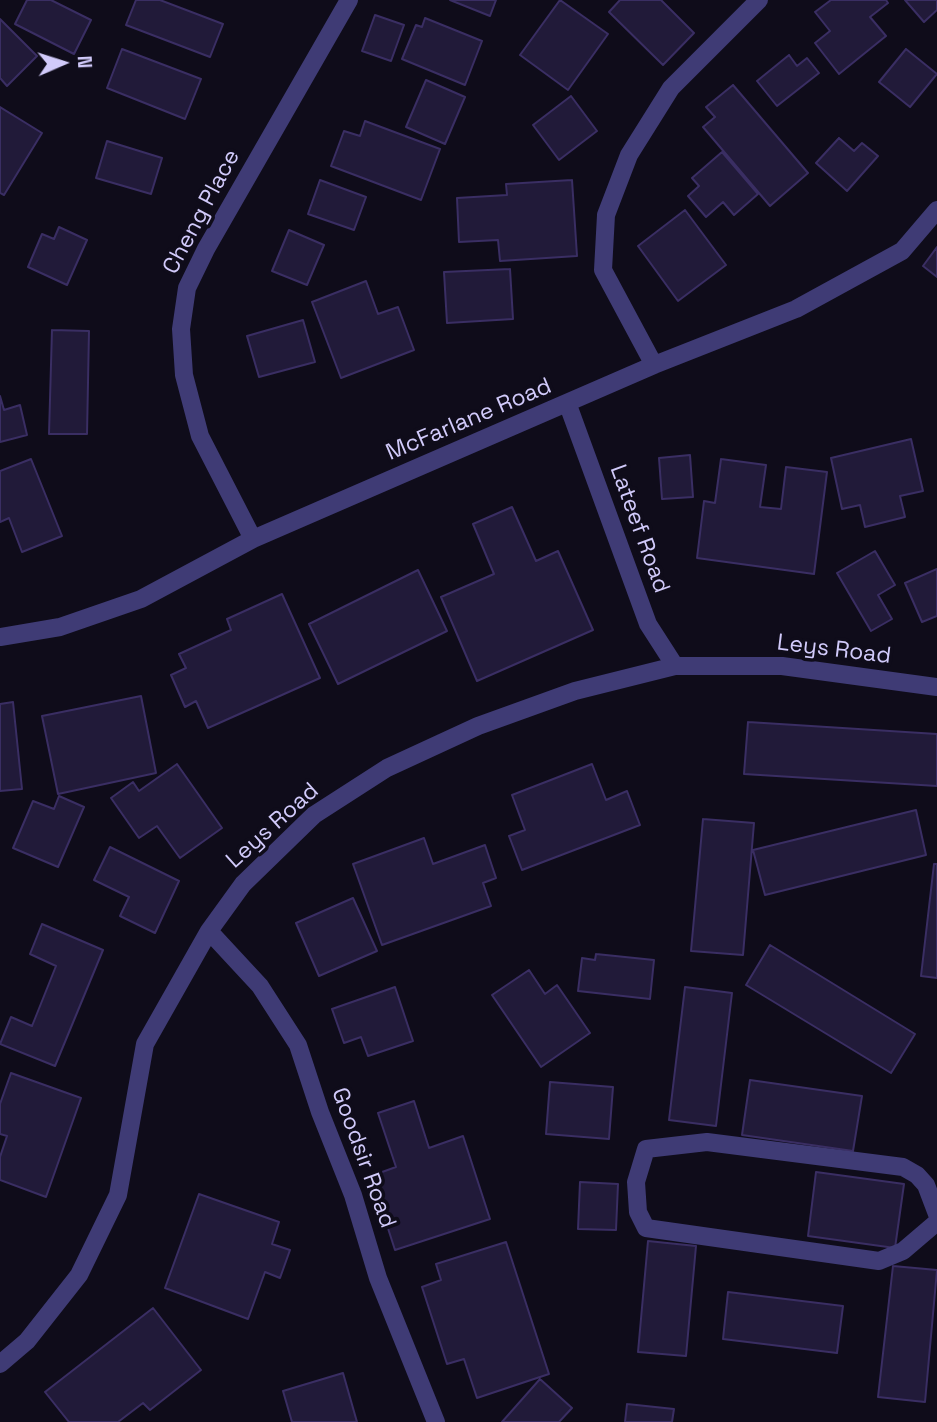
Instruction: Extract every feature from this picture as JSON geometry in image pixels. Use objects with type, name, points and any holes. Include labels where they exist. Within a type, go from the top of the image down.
[{"type":"street","name":"Cheng Place","points":[[253,539],[200,436],[184,375],[181,329],[187,288],[206,249],[349,0]]},
{"type":"street","points":[[654,365],[603,270],[606,215],[629,155],[671,88],[759,0]]},
{"type":"street","name":"McFarlane Road","points":[[0,637],[60,627],[141,599],[253,539],[568,405],[654,365],[796,309],[902,251],[937,209]]},
{"type":"street","name":"Lateef Road","points":[[568,405],[648,624],[675,666]]},
{"type":"street","name":"Leys Road","points":[[0,1364],[27,1341],[79,1275],[118,1195],[145,1044],[209,931],[243,884],[314,816],[387,768],[478,726],[575,691],[675,666],[782,666],[937,687]]},
{"type":"street","name":"Goodsir Road","points":[[209,931],[260,986],[298,1045],[320,1112],[353,1195],[379,1278],[436,1422]]},
{"type":"street","points":[[937,1214],[926,1185],[917,1175],[903,1167],[707,1142],[646,1149],[636,1182],[638,1212],[646,1228],[773,1247],[879,1261],[903,1251],[937,1222]]},
{"type":"building","points":[[27,0],[51,0],[91,20],[74,54],[15,24]]},
{"type":"building","points":[[136,0],[160,0],[223,24],[210,57],[126,25]]},
{"type":"building","points":[[450,0],[496,0],[490,16]]},
{"type":"building","points":[[560,0],[608,34],[568,90],[520,55]]},
{"type":"building","points":[[620,0],[661,0],[694,33],[663,65],[609,12]]},
{"type":"building","points":[[831,0],[886,0],[888,3],[870,17],[886,36],[839,74],[815,43],[830,31],[815,12]]},
{"type":"building","points":[[905,0],[937,0],[937,10],[924,22]]},
{"type":"building","points":[[375,15],[404,25],[391,61],[362,51]]},
{"type":"building","points":[[425,18],[482,41],[465,85],[402,59],[416,25],[422,27]]},
{"type":"building","points":[[0,19],[37,56],[7,86],[0,78]]},
{"type":"building","points":[[122,49],[201,79],[185,119],[107,88]]},
{"type":"building","points":[[906,49],[937,74],[910,107],[879,82]]},
{"type":"building","points":[[789,55],[797,66],[807,58],[819,73],[777,106],[757,81]]},
{"type":"building","points":[[426,80],[465,97],[445,144],[406,127]]},
{"type":"building","points":[[733,85],[808,173],[770,206],[703,127],[715,117],[706,107]]},
{"type":"building","points":[[571,96],[597,131],[559,160],[533,125]]},
{"type":"building","points":[[0,107],[42,133],[4,195],[0,193]]},
{"type":"building","points":[[365,121],[440,149],[421,200],[331,166],[344,131],[360,136]]},
{"type":"building","points":[[839,138],[854,151],[862,143],[878,156],[847,191],[816,163]]},
{"type":"building","points":[[107,141],[162,158],[151,194],[96,178]]},
{"type":"building","points":[[722,152],[758,194],[734,215],[723,202],[706,217],[688,196],[699,186],[692,178]]},
{"type":"building","points":[[320,180],[366,197],[354,230],[308,214]]},
{"type":"building","points":[[572,180],[577,256],[500,261],[498,240],[459,242],[457,198],[507,195],[506,184]]},
{"type":"building","points":[[685,210],[726,265],[678,301],[638,246]]},
{"type":"building","points":[[59,227],[87,240],[67,285],[28,267],[42,234],[54,239]]},
{"type":"building","points":[[289,230],[324,245],[307,285],[272,271]]},
{"type":"building","points":[[937,247],[937,277],[923,266]]},
{"type":"building","points":[[510,269],[513,319],[447,323],[444,272]]},
{"type":"building","points":[[366,281],[378,314],[398,307],[414,350],[341,378],[312,302]]},
{"type":"building","points":[[303,320],[315,362],[259,377],[247,336]]},
{"type":"building","points":[[52,330],[89,331],[87,434],[49,434]]},
{"type":"building","points":[[0,396],[4,410],[20,405],[27,435],[0,442]]},
{"type":"building","points":[[911,439],[923,491],[900,496],[905,517],[865,527],[860,505],[842,509],[831,458]]},
{"type":"building","points":[[690,455],[693,497],[662,499],[659,458]]},
{"type":"building","points":[[31,459],[62,536],[22,552],[9,518],[0,522],[0,471]]},
{"type":"building","points":[[721,459],[766,465],[760,507],[781,509],[786,467],[827,472],[814,574],[697,558],[704,501],[715,503]]},
{"type":"building","points":[[512,507],[536,561],[558,551],[593,630],[477,681],[441,597],[494,574],[473,524]]},
{"type":"building","points":[[875,551],[895,585],[878,595],[892,619],[871,631],[837,573]]},
{"type":"building","points":[[937,569],[937,616],[922,622],[905,583]]},
{"type":"building","points":[[418,570],[447,631],[338,684],[309,624]]},
{"type":"building","points":[[282,594],[320,678],[208,728],[196,701],[185,707],[171,675],[186,668],[179,654],[231,630],[227,619]]},
{"type":"building","points":[[141,696],[156,773],[58,794],[42,716]]},
{"type":"building","points":[[13,702],[22,789],[0,791],[0,704]]},
{"type":"building","points":[[748,722],[937,734],[937,786],[744,774]]},
{"type":"building","points":[[177,764],[222,828],[180,858],[157,826],[139,838],[111,798],[133,782],[139,791]]},
{"type":"building","points":[[592,764],[606,800],[627,791],[640,825],[522,870],[509,836],[525,830],[512,795]]},
{"type":"building","points":[[59,796],[84,807],[58,867],[13,848],[33,801],[54,809]]},
{"type":"building","points":[[916,810],[926,855],[765,895],[753,850]]},
{"type":"building","points":[[703,819],[754,823],[743,955],[691,951]]},
{"type":"building","points":[[424,838],[433,864],[485,845],[496,878],[483,883],[491,906],[382,945],[353,864]]},
{"type":"building","points":[[110,847],[179,881],[155,933],[120,916],[129,897],[94,880]]},
{"type":"building","points":[[934,864],[937,864],[937,978],[921,976]]},
{"type":"building","points":[[353,898],[377,951],[319,976],[296,923]]},
{"type":"building","points":[[42,924],[103,950],[55,1066],[0,1044],[11,1017],[32,1026],[56,966],[30,954]]},
{"type":"building","points":[[770,945],[915,1034],[891,1073],[746,985]]},
{"type":"building","points":[[596,954],[654,960],[650,999],[578,991],[582,958],[595,960]]},
{"type":"building","points":[[529,970],[545,994],[557,985],[590,1033],[541,1067],[492,995]]},
{"type":"building","points":[[395,987],[413,1041],[368,1056],[361,1037],[344,1043],[332,1009]]},
{"type":"building","points":[[685,987],[732,993],[716,1126],[669,1120]]},
{"type":"building","points":[[11,1073],[81,1098],[46,1197],[0,1180],[0,1157],[7,1136],[0,1134],[0,1104]]},
{"type":"building","points":[[750,1080],[862,1096],[853,1151],[742,1135]]},
{"type":"building","points":[[550,1082],[613,1087],[609,1139],[546,1134]]},
{"type":"building","points":[[414,1101],[429,1148],[463,1136],[490,1219],[395,1250],[371,1176],[396,1167],[378,1113]]},
{"type":"building","points":[[816,1172],[904,1184],[895,1248],[808,1236]]},
{"type":"building","points":[[580,1182],[618,1184],[616,1230],[578,1229]]},
{"type":"building","points":[[199,1194],[279,1222],[272,1244],[290,1250],[280,1278],[265,1272],[248,1319],[165,1288]]},
{"type":"building","points":[[648,1241],[696,1246],[686,1356],[638,1352]]},
{"type":"building","points":[[506,1242],[549,1374],[477,1398],[464,1359],[447,1364],[422,1287],[441,1280],[436,1264]]},
{"type":"building","points":[[893,1266],[937,1270],[925,1402],[878,1397]]},
{"type":"building","points":[[728,1292],[843,1306],[837,1353],[723,1339]]},
{"type":"building","points":[[153,1308],[201,1370],[150,1410],[143,1403],[118,1422],[69,1422],[45,1392]]},
{"type":"building","points":[[343,1373],[357,1422],[292,1422],[283,1391]]},
{"type":"building","points":[[540,1379],[572,1408],[559,1422],[502,1422]]},
{"type":"building","points":[[627,1404],[674,1409],[672,1422],[625,1422]]}]
